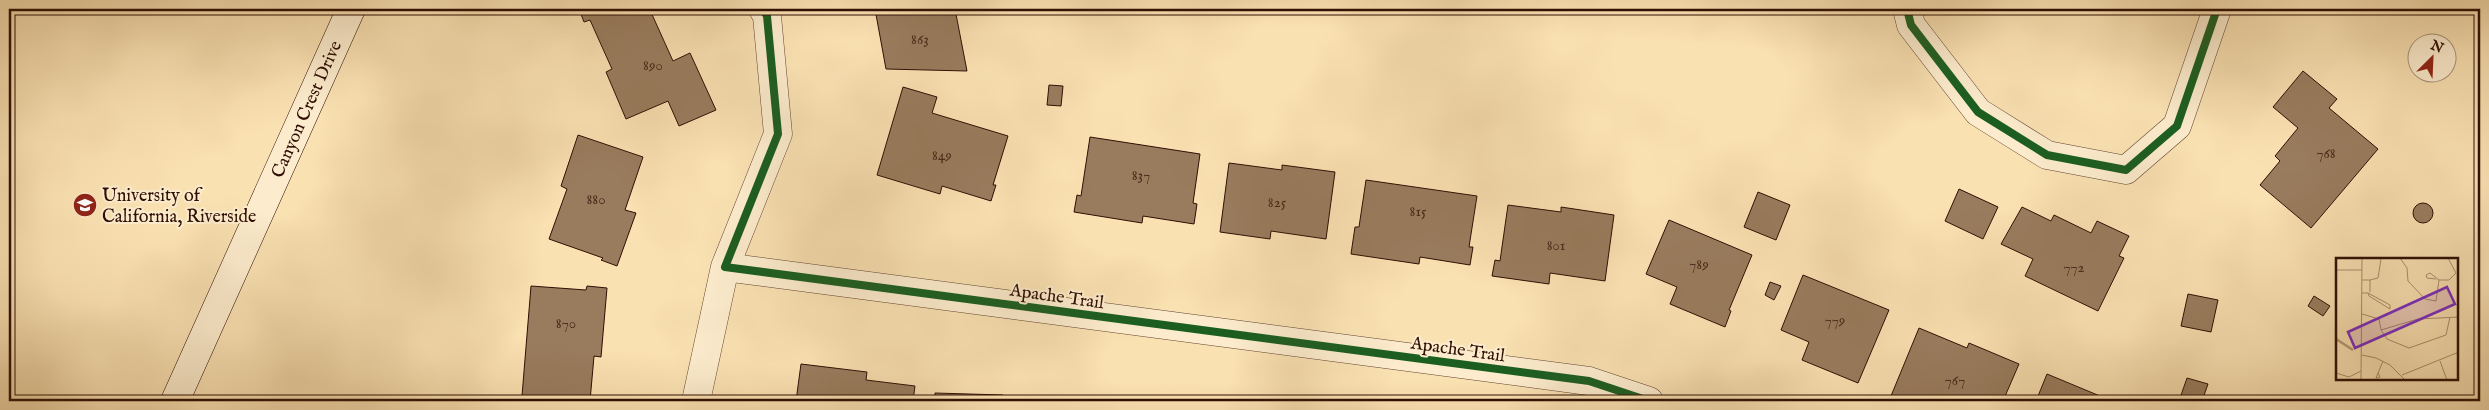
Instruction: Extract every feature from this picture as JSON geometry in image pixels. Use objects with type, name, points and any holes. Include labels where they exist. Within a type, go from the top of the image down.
[{"type":"street","name":"Canyon Crest Drive","points":[[175,401],[351,9]]},
{"type":"street","points":[[696,401],[725,267],[778,134],[767,16],[763,9]]},
{"type":"street","points":[[1907,9],[1911,25],[1978,112],[2047,155],[2126,170],[2177,126],[2217,9]]},
{"type":"street","name":"Apache Trail","points":[[725,267],[1589,382],[1649,401]]},
{"type":"building","points":[[579,9],[650,10],[673,61],[690,53],[716,110],[679,126],[668,101],[626,119],[606,72],[612,69],[590,20],[584,22]]},
{"type":"building","points":[[875,9],[955,9],[967,71],[886,69]]},
{"type":"building","points":[[2303,71],[2337,99],[2329,108],[2378,149],[2311,228],[2260,185],[2280,161],[2275,156],[2298,128],[2273,107]]},
{"type":"building","points":[[1049,85],[1063,86],[1061,106],[1047,105]]},
{"type":"building","points":[[903,87],[937,97],[932,113],[1008,136],[993,185],[996,185],[991,201],[942,186],[940,194],[877,175]]},
{"type":"building","points":[[578,135],[643,157],[625,210],[636,213],[617,266],[601,260],[603,258],[549,239],[567,189],[561,186]]},
{"type":"building","points":[[1090,137],[1200,154],[1193,203],[1197,204],[1194,224],[1143,216],[1142,223],[1074,212],[1077,195],[1081,196]]},
{"type":"building","points":[[1229,163],[1282,170],[1282,165],[1335,172],[1326,239],[1271,231],[1270,239],[1220,232]]},
{"type":"building","points":[[1366,180],[1477,196],[1469,247],[1473,247],[1470,265],[1420,257],[1419,264],[1351,254],[1355,227],[1359,227]]},
{"type":"building","points":[[1959,189],[1998,207],[1983,239],[1945,221]]},
{"type":"building","points":[[1758,192],[1790,205],[1776,240],[1744,227]]},
{"type":"building","points":[[2423,203],[2430,206],[2433,213],[2430,220],[2423,223],[2416,220],[2413,213],[2416,206]]},
{"type":"building","points":[[1508,205],[1561,212],[1561,207],[1614,215],[1605,281],[1550,273],[1549,284],[1492,276],[1495,260],[1500,261]]},
{"type":"building","points":[[2022,207],[2051,221],[2054,215],[2091,233],[2097,221],[2129,236],[2119,256],[2124,258],[2098,311],[2025,276],[2033,259],[2001,244]]},
{"type":"building","points":[[1669,220],[1752,255],[1729,310],[1731,311],[1725,327],[1670,304],[1677,287],[1646,274]]},
{"type":"building","points":[[1803,275],[1889,310],[1858,383],[1802,360],[1809,342],[1781,330]]},
{"type":"building","points":[[1770,282],[1781,286],[1774,300],[1765,295]]},
{"type":"building","points":[[531,286],[586,290],[587,286],[607,288],[601,357],[594,356],[590,401],[522,396]]},
{"type":"building","points":[[2188,294],[2218,300],[2211,332],[2181,326]]},
{"type":"building","points":[[2314,296],[2330,306],[2323,316],[2308,306]]},
{"type":"building","points":[[1919,328],[1967,348],[1969,343],[2019,364],[2003,401],[1902,401],[1891,396]]},
{"type":"building","points":[[801,364],[867,372],[866,380],[915,386],[913,401],[796,401]]},
{"type":"building","points":[[2047,374],[2112,401],[2036,401]]},
{"type":"building","points":[[2187,378],[2208,384],[2202,401],[2179,401]]},
{"type":"building","points":[[935,393],[1003,395],[1003,401],[935,401]]},
{"type":"cycle path","points":[[763,9],[767,16],[778,134],[725,267],[1589,381],[1649,401]]},
{"type":"cycle path","points":[[1907,9],[1911,25],[1978,112],[2047,155],[2126,170],[2177,126],[2217,9]]},
{"type":"place","name":"University of California, Riverside","points":[[85,205]]}]
